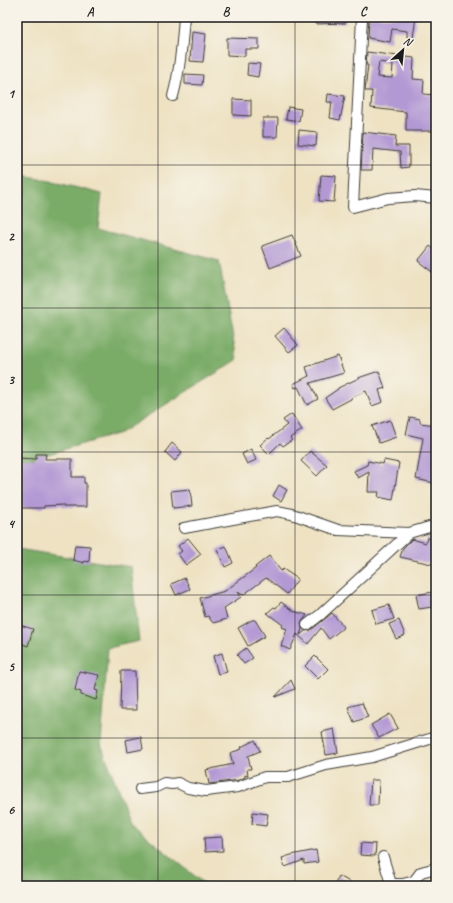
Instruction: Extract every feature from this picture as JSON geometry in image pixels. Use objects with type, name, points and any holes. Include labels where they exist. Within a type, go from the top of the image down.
[{"type":"street","points":[[173,96],[182,52],[184,17]]},
{"type":"street","points":[[362,17],[353,207],[388,198],[415,196],[436,198]]},
{"type":"street","points":[[184,528],[277,511],[292,514],[338,530],[409,533],[436,525]]},
{"type":"street","points":[[307,625],[320,615],[409,533]]},
{"type":"street","points":[[140,789],[156,787],[164,783],[178,783],[188,788],[206,791],[238,787],[265,777],[288,777],[326,765],[372,757],[436,737]]},
{"type":"street","points":[[384,857],[391,884],[403,884],[414,881],[421,872],[436,868]]},
{"type":"green space","points":[[17,175],[50,181],[102,194],[98,228],[219,261],[237,360],[120,433],[17,463]]},
{"type":"green space","points":[[17,549],[131,567],[139,641],[108,648],[101,744],[131,824],[207,886],[17,886]]},
{"type":"building","points":[[314,17],[345,17],[346,23],[315,24]]},
{"type":"building","points":[[369,17],[416,17],[413,38],[407,37],[407,31],[392,29],[390,42],[368,38]]},
{"type":"building","points":[[192,32],[206,34],[203,62],[190,61]]},
{"type":"building","points":[[227,38],[259,39],[259,49],[245,49],[245,56],[227,55]]},
{"type":"building","points":[[367,52],[414,58],[413,79],[424,80],[423,94],[436,95],[436,131],[406,131],[406,112],[371,108],[372,91],[365,91],[368,65],[366,65]],"holes":[[[379,62],[393,64],[392,78],[377,77]]]},
{"type":"building","points":[[248,63],[260,64],[258,77],[247,75]]},
{"type":"building","points":[[185,74],[203,75],[202,85],[185,84]]},
{"type":"building","points":[[328,94],[345,96],[340,120],[330,118],[332,102],[327,102]]},
{"type":"building","points":[[233,99],[251,100],[251,116],[233,115]]},
{"type":"building","points":[[288,107],[301,109],[299,121],[286,119]]},
{"type":"building","points":[[263,118],[278,118],[277,137],[263,137]]},
{"type":"building","points":[[299,130],[317,132],[316,146],[298,144]]},
{"type":"building","points":[[363,132],[396,136],[395,146],[409,146],[409,167],[401,168],[400,152],[373,149],[372,170],[361,170]]},
{"type":"building","points":[[321,175],[336,176],[334,202],[319,201]]},
{"type":"building","points":[[292,235],[301,256],[270,268],[262,246]]},
{"type":"building","points":[[430,246],[436,251],[436,275],[418,261]]},
{"type":"building","points":[[284,328],[298,345],[289,352],[275,336]]},
{"type":"building","points":[[338,356],[344,373],[310,383],[318,399],[307,405],[298,387],[295,388],[293,384],[309,376],[306,367]]},
{"type":"building","points":[[379,371],[385,388],[379,390],[383,402],[372,406],[366,391],[332,409],[325,398],[338,388],[361,377]]},
{"type":"building","points":[[292,414],[302,430],[290,438],[292,440],[283,446],[280,443],[269,454],[260,445],[287,425],[283,420]]},
{"type":"building","points":[[410,417],[420,419],[420,423],[436,425],[436,469],[434,483],[416,479],[423,438],[406,434]]},
{"type":"building","points":[[390,420],[396,437],[379,443],[372,426]]},
{"type":"building","points":[[172,443],[182,452],[175,461],[165,452]]},
{"type":"building","points":[[251,449],[256,460],[247,464],[242,454]]},
{"type":"building","points":[[310,451],[327,465],[317,476],[301,461]]},
{"type":"building","points":[[36,454],[46,454],[45,459],[72,459],[72,477],[84,477],[84,483],[86,483],[86,507],[63,507],[63,505],[44,506],[44,508],[17,508],[17,458],[36,459]]},
{"type":"building","points":[[384,460],[399,463],[393,500],[378,497],[379,492],[368,492],[369,472],[358,478],[354,471],[367,465],[368,461],[383,464]]},
{"type":"building","points":[[279,485],[287,490],[281,501],[273,496]]},
{"type":"building","points":[[190,489],[192,506],[173,508],[171,491]]},
{"type":"building","points":[[188,538],[201,554],[186,565],[178,554],[182,551],[178,546]]},
{"type":"building","points":[[427,538],[436,539],[436,565],[400,557],[403,548],[412,539],[426,543]]},
{"type":"building","points":[[75,545],[90,546],[89,562],[84,561],[84,563],[73,560]]},
{"type":"building","points":[[226,546],[233,563],[225,567],[217,550]]},
{"type":"building","points":[[269,556],[281,571],[283,569],[298,579],[287,594],[266,578],[243,595],[238,592],[241,597],[224,608],[227,619],[213,623],[208,616],[205,617],[200,598],[225,591],[256,568],[255,567]]},
{"type":"building","points":[[185,578],[190,589],[176,595],[171,584]]},
{"type":"building","points":[[433,592],[435,600],[431,601],[432,607],[419,609],[416,595]]},
{"type":"building","points":[[281,602],[293,611],[307,615],[301,623],[302,629],[300,635],[305,631],[311,630],[332,613],[344,627],[329,639],[321,628],[308,644],[297,634],[290,650],[281,646],[287,629],[282,627],[283,625],[267,613],[274,607],[276,608]]},
{"type":"building","points":[[389,605],[394,619],[376,624],[372,610]]},
{"type":"building","points":[[252,620],[255,620],[265,636],[248,646],[238,628]]},
{"type":"building","points":[[399,620],[405,635],[396,639],[389,624]]},
{"type":"building","points":[[20,625],[33,629],[28,646],[17,642],[17,635]]},
{"type":"building","points":[[246,648],[253,658],[244,664],[237,655]]},
{"type":"building","points":[[222,653],[227,672],[218,674],[213,656]]},
{"type":"building","points":[[315,656],[328,669],[318,679],[305,666]]},
{"type":"building","points":[[79,671],[99,675],[95,690],[98,691],[96,700],[81,695],[81,692],[75,690]]},
{"type":"building","points":[[121,671],[135,671],[136,710],[120,710]]},
{"type":"building","points":[[291,680],[295,689],[275,697]]},
{"type":"building","points":[[362,703],[368,717],[354,722],[348,707]]},
{"type":"building","points":[[390,714],[398,728],[379,738],[371,725]]},
{"type":"building","points":[[334,729],[338,753],[326,755],[322,732]]},
{"type":"building","points":[[141,737],[143,749],[128,752],[126,740]]},
{"type":"building","points":[[255,740],[260,751],[248,756],[251,769],[247,769],[248,776],[245,775],[245,777],[239,780],[209,784],[206,770],[233,764],[230,753],[242,749],[241,747]]},
{"type":"building","points":[[371,780],[379,780],[378,805],[369,805]]},
{"type":"building","points":[[253,812],[268,814],[266,826],[252,824]]},
{"type":"building","points":[[222,837],[223,851],[205,852],[204,838]]},
{"type":"building","points":[[361,843],[376,844],[375,856],[360,855]]},
{"type":"building","points":[[316,850],[318,862],[304,864],[304,860],[285,867],[282,858]]},
{"type":"building","points":[[339,876],[357,886],[334,886]]}]
